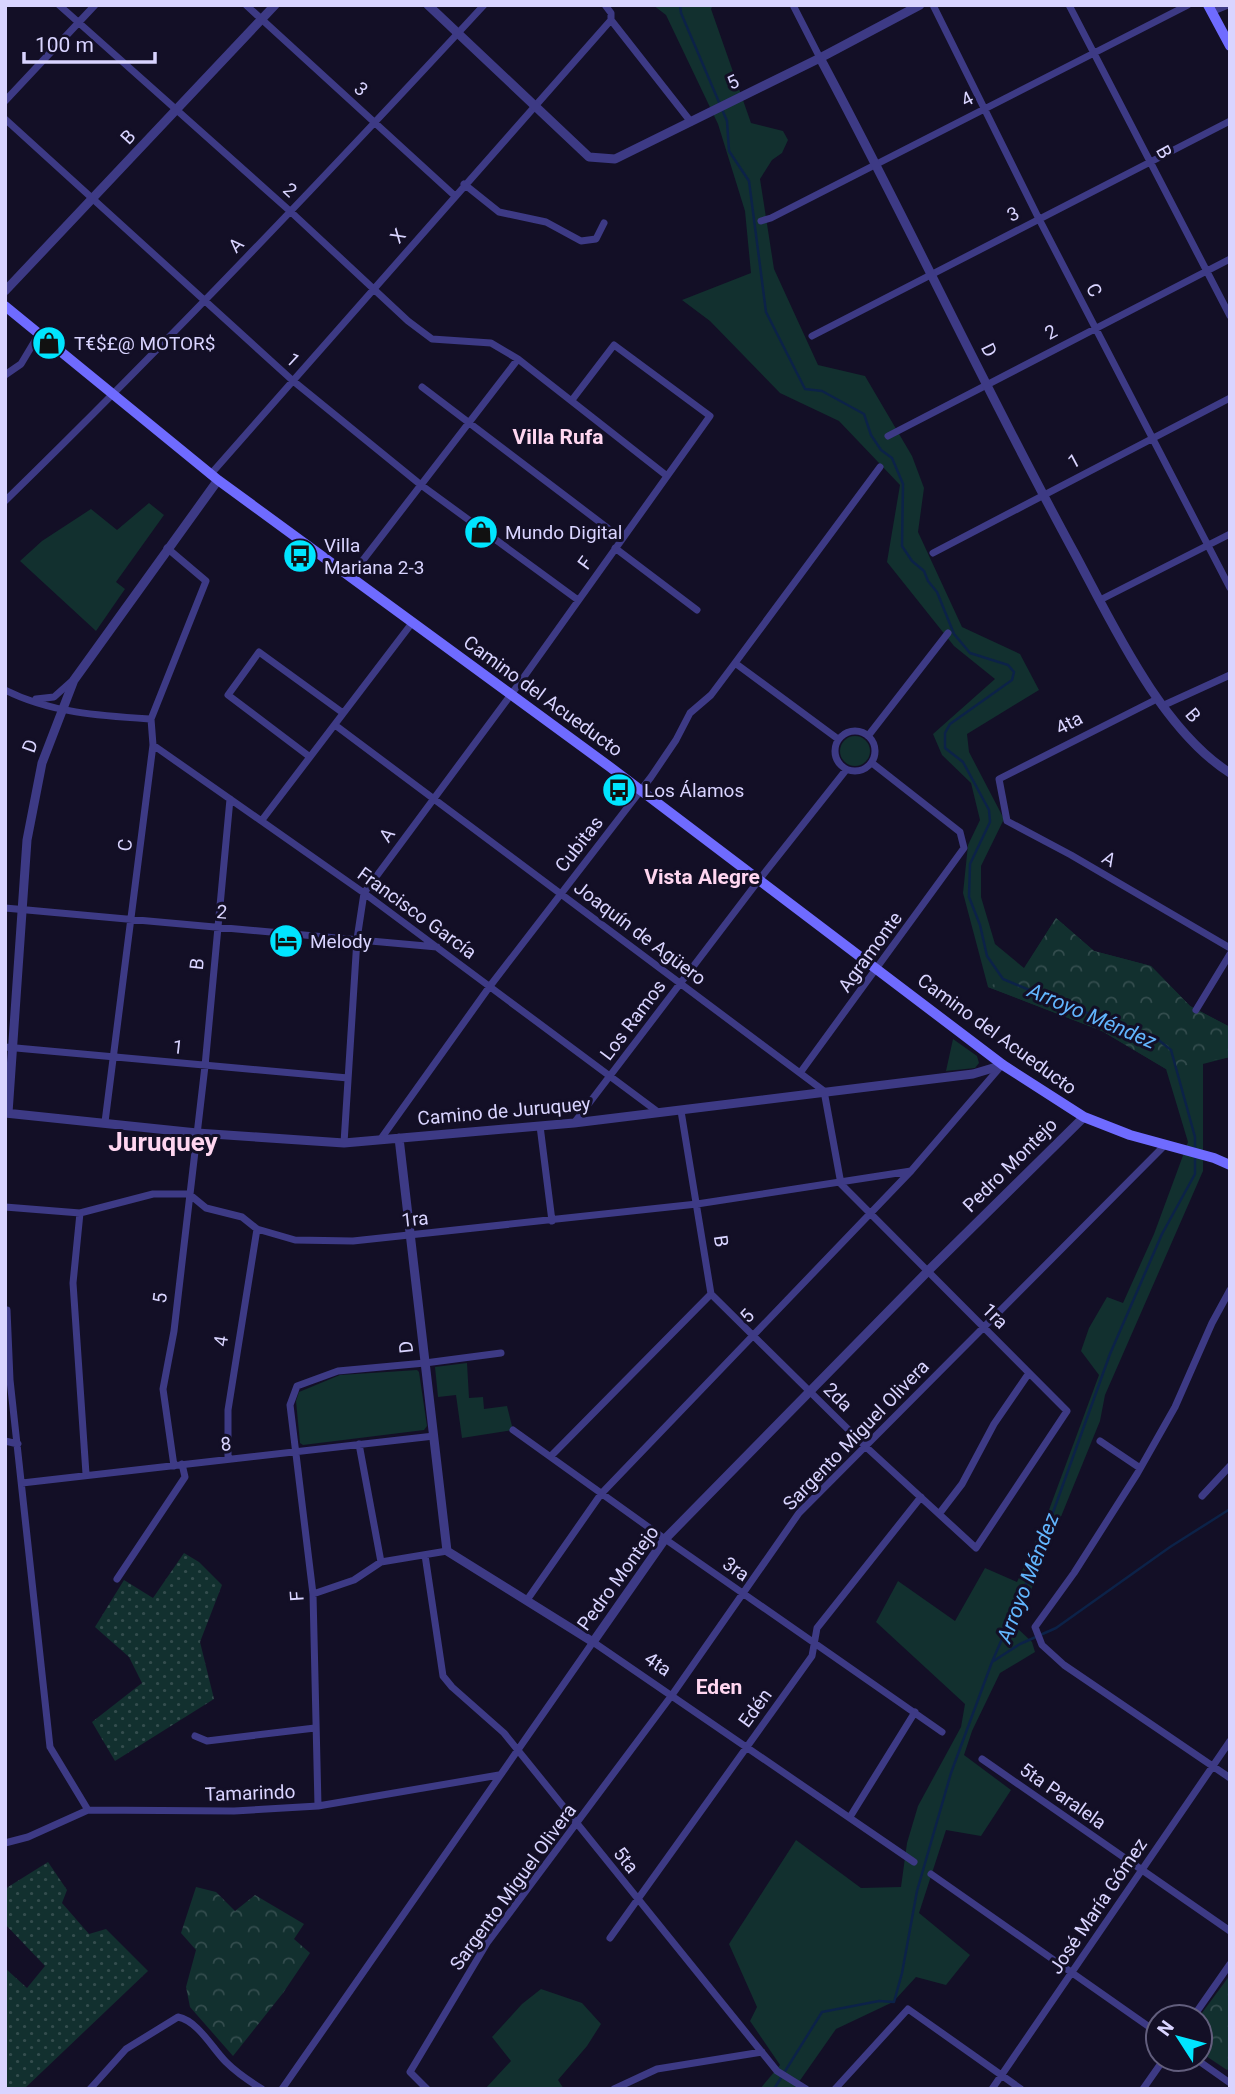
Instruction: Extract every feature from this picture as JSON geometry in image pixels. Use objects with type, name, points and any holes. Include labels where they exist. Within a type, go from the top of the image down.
[{"type":"main road","points":[[1210,9],[1230,46]]},
{"type":"main road","name":"Camino del Acueducto","points":[[5,306],[214,477],[641,790],[1003,1065],[1084,1117],[1130,1135],[1214,1158],[1230,1166]]},
{"type":"street","name":"2","points":[[59,5],[291,212],[408,321],[432,339],[491,343],[518,359]]},
{"type":"street","points":[[5,101],[95,5]]},
{"type":"street","name":"3","points":[[246,5],[454,196]]},
{"type":"street","name":"B","points":[[5,291],[275,5]]},
{"type":"street","points":[[428,5],[589,158],[615,159],[691,122],[611,20],[611,13],[605,5]]},
{"type":"street","name":"A","points":[[5,501],[113,395],[291,212],[484,5]]},
{"type":"street","name":"D","points":[[793,5],[877,165],[1043,495],[1159,702]]},
{"type":"street","name":"5","points":[[691,122],[920,5]]},
{"type":"street","name":"C","points":[[933,5],[1039,219],[1230,588]]},
{"type":"street","name":"B","points":[[1069,5],[1230,316]]},
{"type":"street","name":"4","points":[[761,221],[877,165],[1188,5]]},
{"type":"street","points":[[1210,9],[1228,5]]},
{"type":"street","name":"X","points":[[214,477],[292,380],[611,20]]},
{"type":"street","name":"1","points":[[5,119],[292,380],[421,485],[578,600]]},
{"type":"street","name":"3","points":[[812,336],[1149,160],[1230,121]]},
{"type":"street","points":[[464,184],[499,212],[546,222],[581,241],[596,239],[604,223]]},
{"type":"street","name":"2","points":[[888,436],[1230,259]]},
{"type":"street","points":[[5,374],[21,364],[39,334]]},
{"type":"street","name":"F","points":[[511,695],[710,416],[614,345],[572,400]]},
{"type":"street","points":[[350,577],[518,359],[667,476]]},
{"type":"street","points":[[422,387],[622,539]]},
{"type":"street","name":"1","points":[[933,553],[1230,398]]},
{"type":"street","name":"Cubitas","points":[[380,1141],[490,986],[641,790],[676,740],[690,713],[711,695],[880,467]]},
{"type":"street","name":"D","points":[[7,1113],[9,1047],[27,840],[42,762],[74,680],[214,477]]},
{"type":"street","points":[[1100,600],[1230,534]]},
{"type":"street","name":"C","points":[[105,1122],[153,745],[151,719],[206,581],[167,548]]},
{"type":"street","points":[[615,548],[697,610]]},
{"type":"street","points":[[262,820],[412,623]]},
{"type":"street","points":[[869,736],[948,633]]},
{"type":"street","points":[[310,757],[228,695],[259,652],[343,713]]},
{"type":"street","points":[[735,663],[838,739]]},
{"type":"street","name":"4ta","points":[[999,779],[1159,702],[1230,675]]},
{"type":"street","points":[[20,697],[54,697],[74,680]]},
{"type":"street","points":[[5,690],[62,709],[99,716],[151,719]]},
{"type":"street","name":"A","points":[[344,1143],[357,939],[364,893],[511,695]]},
{"type":"street","name":"B","points":[[1159,702],[1201,752],[1230,773]]},
{"type":"street","name":"Joaquín de Agüero","points":[[335,725],[824,1091]]},
{"type":"street","points":[[856,731],[869,736],[875,752],[872,762],[857,772],[846,770],[834,753],[838,739],[856,731]]},
{"type":"street","name":"Francisco García","points":[[153,745],[364,893],[658,1112]]},
{"type":"street","name":"Agramonte","points":[[800,1073],[964,848],[960,832],[872,762]]},
{"type":"street","name":"Los Ramos","points":[[574,1123],[758,880],[846,770]]},
{"type":"street","name":"A","points":[[999,779],[1007,821],[1071,855],[1230,948]]},
{"type":"street","name":"B","points":[[197,1133],[230,799]]},
{"type":"street","name":"2","points":[[5,908],[437,947]]},
{"type":"street","points":[[1196,1010],[1230,954]]},
{"type":"street","name":"1","points":[[9,1047],[348,1078]]},
{"type":"street","name":"5","points":[[527,1600],[601,1494],[911,1171],[1003,1065]]},
{"type":"street","name":"Camino de Juruquey","points":[[7,1113],[197,1133],[344,1143],[681,1111],[973,1074],[1003,1065]]},
{"type":"street","points":[[824,1091],[841,1184]]},
{"type":"street","name":"B","points":[[681,1111],[711,1294]]},
{"type":"street","name":"Pedro Montejo","points":[[282,2089],[665,1539],[928,1271],[1084,1117]]},
{"type":"street","points":[[540,1126],[552,1221]]},
{"type":"street","name":"5","points":[[178,1465],[163,1389],[174,1331],[197,1133]]},
{"type":"street","name":"D","points":[[399,1138],[447,1550]]},
{"type":"street","name":"Sargento Miguel Olivera","points":[[427,2089],[410,2072],[487,1943],[672,1695],[799,1513],[1165,1145]]},
{"type":"street","name":"1ra","points":[[189,1194],[206,1208],[242,1217],[257,1229],[295,1240],[353,1241],[697,1204],[841,1184],[911,1171]]},
{"type":"street","name":"1ra","points":[[841,1184],[1067,1411],[976,1548]]},
{"type":"street","points":[[5,1207],[80,1213],[153,1194],[189,1194]]},
{"type":"street","points":[[80,1213],[73,1283],[86,1474]]},
{"type":"street","name":"4","points":[[228,1459],[228,1410],[257,1229]]},
{"type":"street","points":[[1230,1290],[1212,1323],[1175,1407],[1140,1468],[1074,1573],[1035,1627],[1042,1646],[1064,1665],[1230,1778]]},
{"type":"street","points":[[551,1456],[711,1294]]},
{"type":"street","name":"2da","points":[[711,1294],[865,1446],[976,1548]]},
{"type":"street","points":[[8,1310],[10,1380],[50,1748],[88,1810]]},
{"type":"street","points":[[425,1363],[501,1353]]},
{"type":"street","name":"F","points":[[318,1806],[313,1594],[290,1405],[298,1386],[338,1371],[425,1363]]},
{"type":"street","points":[[939,1514],[962,1484],[994,1423],[1029,1373]]},
{"type":"street","name":"3ra","points":[[513,1430],[942,1732]]},
{"type":"street","name":"8","points":[[22,1483],[434,1436]]},
{"type":"street","points":[[5,1441],[18,1444]]},
{"type":"street","points":[[1100,1441],[1140,1468]]},
{"type":"street","points":[[359,1444],[381,1562]]},
{"type":"street","points":[[117,1579],[185,1477],[178,1465]]},
{"type":"street","points":[[1202,1496],[1230,1466]]},
{"type":"street","name":"Edén","points":[[610,1938],[812,1656],[817,1628],[921,1497]]},
{"type":"street","points":[[313,1594],[354,1580],[381,1562],[447,1550]]},
{"type":"street","name":"4ta","points":[[447,1550],[593,1642],[914,1862]]},
{"type":"street","name":"5ta","points":[[425,1555],[443,1676],[452,1688],[504,1733],[777,2071],[806,2089]]},
{"type":"street","points":[[850,1817],[915,1712]]},
{"type":"street","points":[[195,1735],[207,1741],[315,1728]]},
{"type":"street","name":"José María Gómez","points":[[992,2089],[1230,1741]]},
{"type":"street","name":"5ta Paralela","points":[[982,1759],[1230,1931]]},
{"type":"street","name":"Tamarindo","points":[[5,1843],[28,1837],[88,1810],[234,1811],[318,1806],[499,1775]]},
{"type":"street","points":[[931,1874],[1144,2023]]},
{"type":"street","points":[[1203,2003],[1230,1964]]},
{"type":"street","points":[[835,2089],[908,2009],[1021,2089]]},
{"type":"street","points":[[90,2089],[126,2049],[178,2017],[188,2019],[225,2060],[243,2077],[262,2089]]},
{"type":"street","points":[[614,2089],[657,2069],[762,2052]]},
{"type":"street","points":[[1214,2072],[1230,2083]]},
{"type":"street","points":[[1143,2089],[1154,2073]]},
{"type":"green space","points":[[653,5],[713,5],[711,9],[751,123],[783,131],[788,140],[782,153],[772,160],[760,179],[774,269],[818,365],[865,376],[912,456],[924,488],[918,532],[962,627],[1020,654],[1039,690],[967,734],[969,752],[1004,819],[981,866],[981,897],[995,944],[1024,968],[1056,918],[1094,951],[1151,966],[1190,1006],[1230,1027],[1230,1057],[1203,1064],[1203,1171],[1105,1395],[1100,1421],[1016,1627],[1032,1642],[1035,1652],[1000,1673],[972,1731],[964,1755],[1011,1790],[981,1836],[946,1830],[919,1913],[970,1955],[946,1985],[916,1977],[893,2002],[836,2029],[794,2089],[760,2089],[780,2065],[750,2021],[757,2007],[729,1944],[796,1840],[861,1888],[901,1887],[907,1843],[918,1806],[961,1727],[965,1704],[876,1622],[898,1581],[955,1621],[985,1568],[1017,1582],[1046,1518],[1099,1375],[1081,1351],[1089,1328],[1107,1297],[1123,1303],[1154,1234],[1188,1142],[1166,1069],[1102,1031],[988,987],[963,893],[968,845],[980,820],[971,783],[942,755],[933,734],[995,679],[954,646],[887,562],[900,485],[839,421],[780,393],[710,321],[682,300],[751,273],[745,211],[718,124],[666,15]]},
{"type":"green space","points":[[149,503],[164,515],[116,582],[125,589],[96,631],[20,561],[42,541],[91,509],[117,530]]},
{"type":"green space","points":[[855,736],[866,740],[870,751],[866,762],[855,766],[844,762],[840,751],[844,740]]},
{"type":"green space","points":[[1056,918],[1094,951],[1151,966],[1190,1006],[1230,1027],[1230,1057],[1166,1069],[1102,1031],[988,987],[1024,969]]},
{"type":"green space","points":[[953,1039],[977,1056],[979,1063],[975,1068],[946,1071]]},
{"type":"green space","points":[[467,1363],[469,1398],[483,1397],[484,1409],[507,1406],[513,1430],[462,1438],[456,1395],[438,1397],[435,1367]]},
{"type":"green space","points":[[417,1370],[427,1426],[424,1430],[303,1445],[300,1443],[296,1401],[299,1392],[340,1375]]},
{"type":"green space","points":[[184,1553],[199,1562],[222,1585],[200,1642],[214,1699],[115,1761],[92,1722],[142,1683],[129,1657],[95,1627],[124,1580],[153,1598]]},
{"type":"green space","points":[[48,1862],[67,1890],[62,1903],[89,1934],[106,1929],[148,1971],[24,2089],[5,2089],[5,1968],[27,1988],[45,1966],[5,1924],[5,1891]]},
{"type":"green space","points":[[196,1887],[216,1892],[235,1911],[255,1895],[304,1924],[294,1939],[310,1953],[283,1993],[233,2056],[190,2007],[186,1987],[196,1950],[181,1933]]},
{"type":"green space","points":[[1230,1975],[1230,2067],[1227,2070],[1214,2061],[1214,2003],[1209,2003]]},
{"type":"green space","points":[[541,1989],[582,2003],[601,2024],[587,2046],[558,2080],[564,2089],[485,2089],[511,2061],[492,2037],[522,2004]]},
{"type":"waterway","name":"Arroyo Méndez","points":[[680,5],[727,121],[729,151],[749,181],[766,312],[805,389],[822,391],[864,414],[871,435],[881,450],[892,458],[903,484],[902,546],[912,561],[924,571],[937,592],[954,634],[970,653],[1008,665],[1014,672],[1012,680],[950,724],[945,733],[945,748],[963,762],[989,810],[990,822],[970,864],[969,897],[980,925],[987,956],[1003,979],[1072,1008],[1156,1038],[1171,1050],[1195,1137],[1195,1151]]},
{"type":"waterway","name":"Arroyo Méndez","points":[[774,2089],[822,2012],[879,2001],[894,2002],[917,1891],[951,1773],[992,1662],[1033,1568],[1110,1354],[1162,1234],[1195,1174],[1195,1157]]},
{"type":"waterway","points":[[992,1662],[1020,1644],[1056,1628],[1170,1547],[1230,1509]]},
{"type":"place","name":"T€$£@ MOTOR$","points":[[49,343]]},
{"type":"place","name":"Mundo Digital","points":[[481,532]]},
{"type":"place","name":"Villa Mariana 2-3","points":[[300,556]]},
{"type":"place","name":"Los Álamos","points":[[619,790]]},
{"type":"place","name":"Melody","points":[[286,941]]},
{"type":"district","name":"Villa Rufa","points":[[558,437]]},
{"type":"district","name":"Vista Alegre","points":[[702,877]]},
{"type":"district","name":"Juruquey","points":[[163,1142]]},
{"type":"district","name":"Eden","points":[[719,1687]]}]
